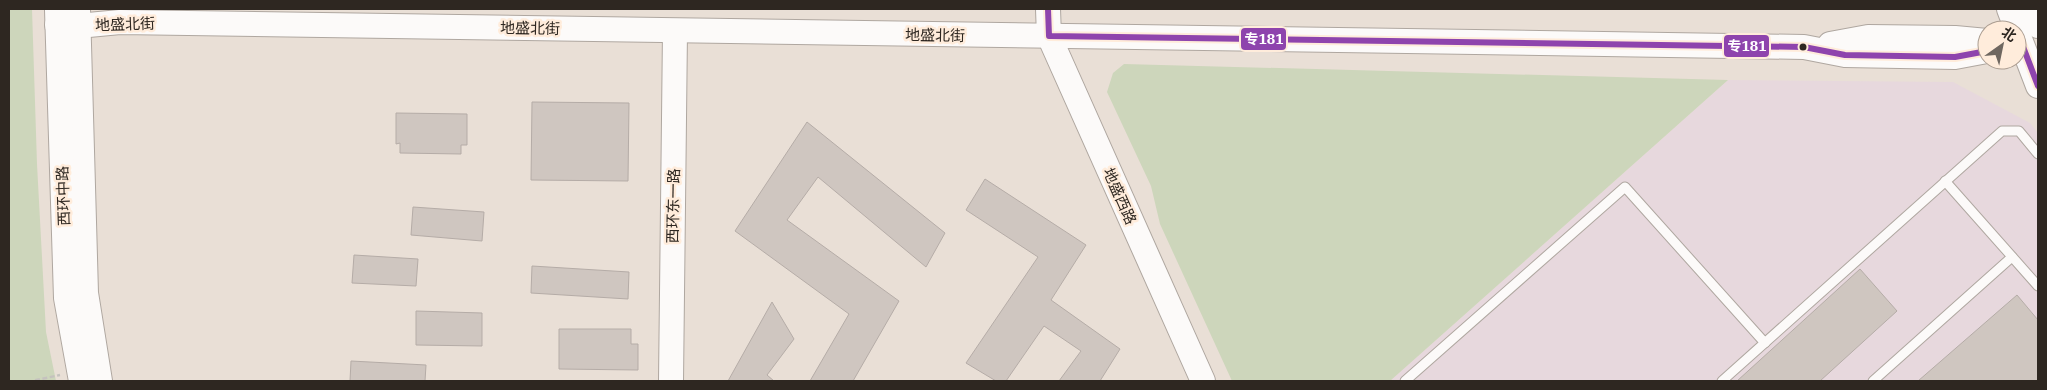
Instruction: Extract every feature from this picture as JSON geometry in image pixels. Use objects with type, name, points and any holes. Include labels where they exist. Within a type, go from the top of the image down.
[{"type":"street","name":"地盛西路","points":[[1048,9],[1048,36],[1202,381]]},
{"type":"street","points":[[2033,9],[2038,26]]},
{"type":"street","name":"地盛北街","points":[[68,17],[120,22],[1813,48],[1845,55],[1954,57],[1977,53]]},
{"type":"street","name":"西环中路","points":[[68,17],[86,293],[87,378]]},
{"type":"street","name":"西环东一路","points":[[671,381],[675,31]]},
{"type":"street","name":"地盛北街","points":[[1813,48],[1868,37],[1977,40]]},
{"type":"street","points":[[2027,56],[2038,86]]},
{"type":"lane","points":[[1722,381],[2002,131],[2019,131],[2038,154]]},
{"type":"lane","points":[[1945,181],[2038,286]]},
{"type":"lane","points":[[1405,381],[1625,187],[1764,343]]},
{"type":"lane","points":[[1873,381],[2012,257]]},
{"type":"path","points":[[36,381],[87,378]]},
{"type":"shaded area","points":[[1728,80],[1953,82],[2030,123],[2038,133],[2038,381],[1390,381]]},
{"type":"green space","points":[[9,9],[32,9],[37,164],[46,332],[56,381],[9,381]]},
{"type":"green space","points":[[1124,64],[1728,80],[1390,381],[1232,381],[1160,224],[1151,186],[1107,92],[1113,73]]},
{"type":"building","points":[[532,102],[629,103],[628,181],[531,180]]},
{"type":"building","points":[[396,113],[467,114],[467,145],[461,145],[461,154],[400,153],[400,143],[396,144]]},
{"type":"building","points":[[807,122],[945,233],[926,267],[818,177],[787,220],[899,301],[853,381],[810,381],[849,314],[735,231]]},
{"type":"building","points":[[985,179],[1086,245],[1051,300],[1120,349],[1100,381],[1059,381],[1081,351],[1044,326],[1006,381],[996,381],[966,363],[1038,257],[966,210]]},
{"type":"building","points":[[413,207],[484,212],[482,241],[411,235]]},
{"type":"building","points":[[354,255],[418,259],[416,286],[352,283]]},
{"type":"building","points":[[532,266],[629,272],[628,299],[531,293]]},
{"type":"building","points":[[1860,269],[1897,311],[1820,381],[1737,381]]},
{"type":"building","points":[[2017,295],[2038,320],[2038,381],[1918,381]]},
{"type":"building","points":[[772,302],[794,339],[767,375],[774,381],[728,381]]},
{"type":"building","points":[[416,311],[482,313],[482,346],[416,345]]},
{"type":"building","points":[[559,329],[631,329],[631,344],[638,344],[638,370],[559,369]]},
{"type":"building","points":[[351,361],[426,365],[425,381],[350,381]]},
{"type":"transit line","name":"专181","points":[[1048,9],[1049,36],[1804,47],[1845,55],[1955,57],[1977,53]]},
{"type":"transit line","name":"专181","points":[[2027,57],[2038,86]]}]
